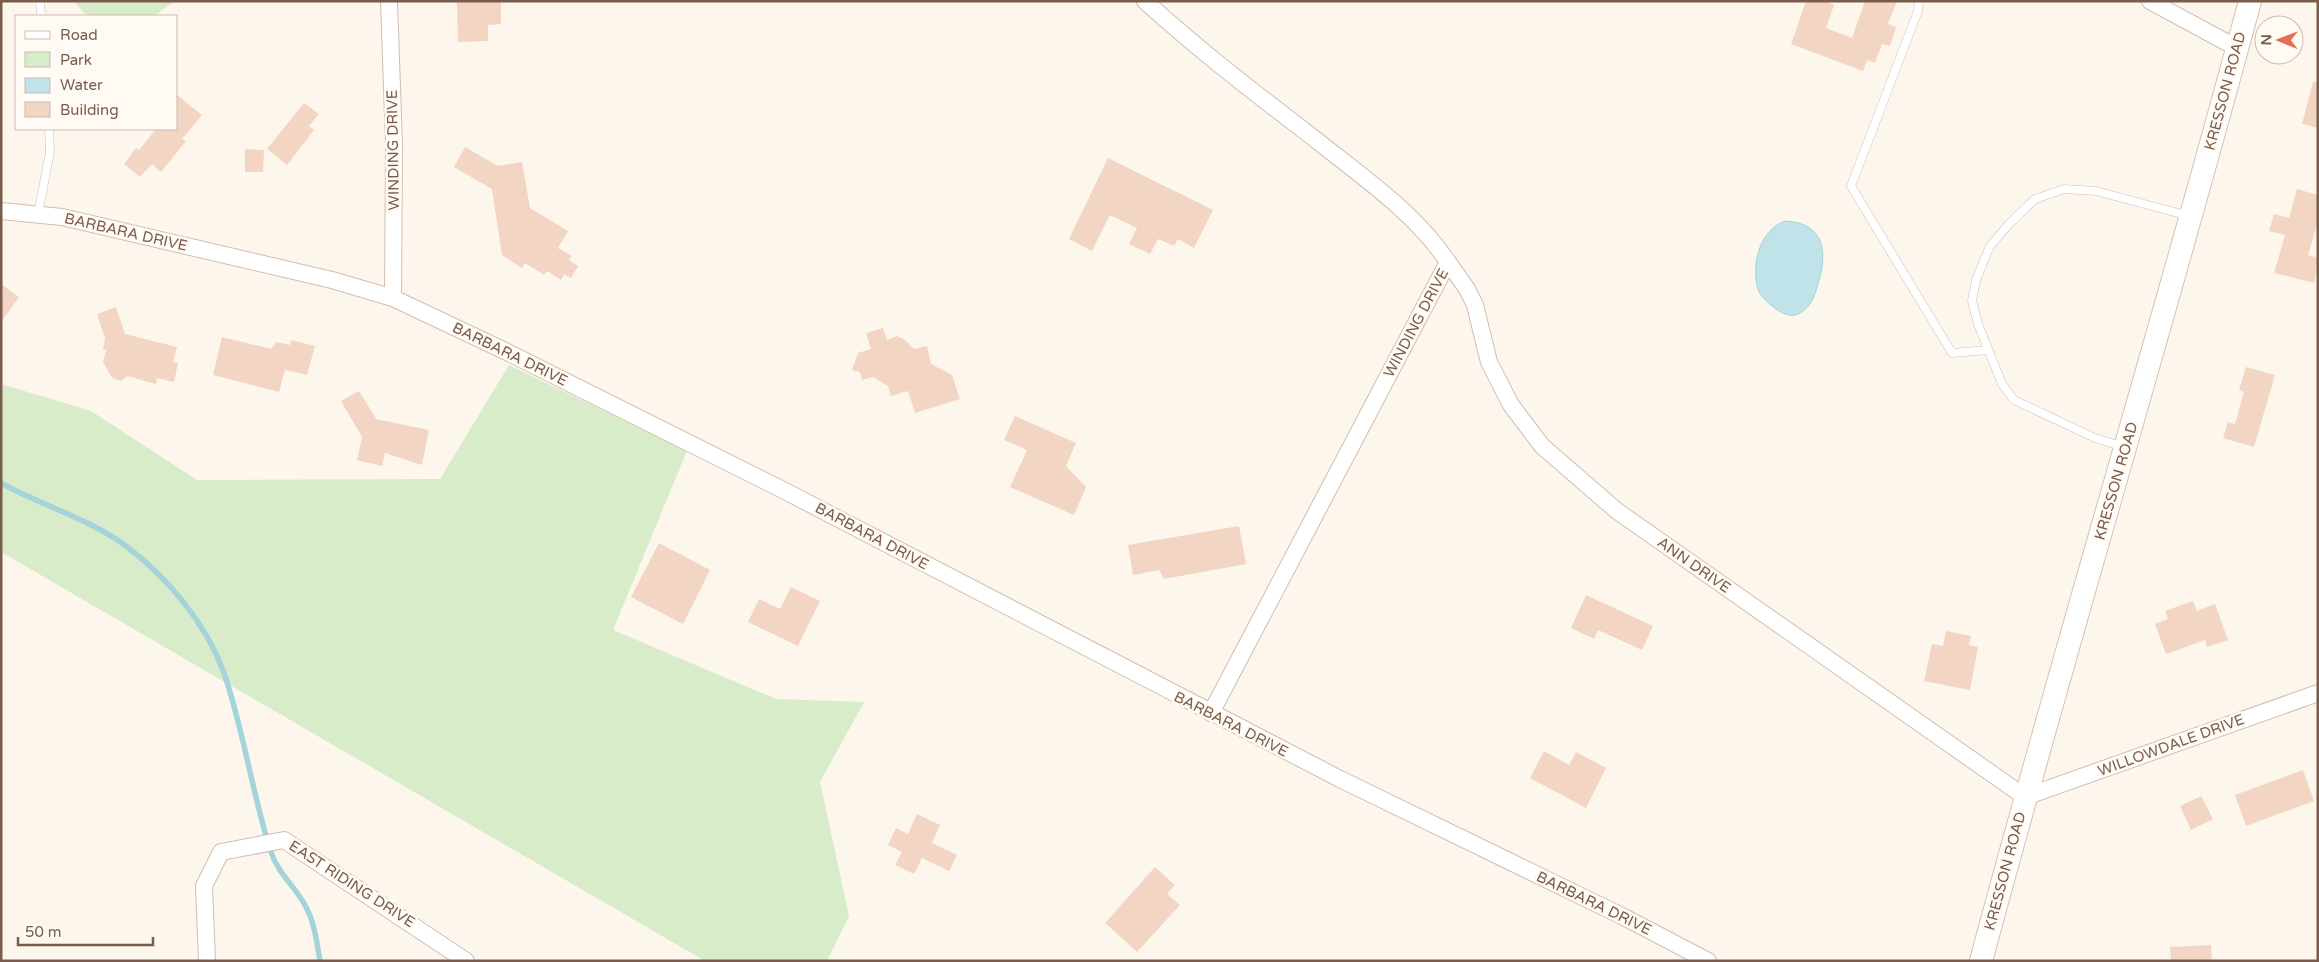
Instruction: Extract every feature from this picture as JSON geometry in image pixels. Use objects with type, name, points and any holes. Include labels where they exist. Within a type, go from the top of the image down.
[{"type":"street","name":"WINDING DRIVE","points":[[390,1],[394,145],[393,298]]},
{"type":"street","name":"WINDING DRIVE","points":[[1145,1],[1193,45],[1390,198],[1439,248],[1448,262],[1211,713]]},
{"type":"street","points":[[2150,1],[2237,48]]},
{"type":"street","name":"KRESSON ROAD","points":[[1981,961],[2025,797],[2126,448],[2250,1]]},
{"type":"street","name":"BARBARA DRIVE","points":[[1,211],[62,217],[332,280],[393,298],[504,350],[775,486],[1348,783],[1624,917],[1708,961]]},
{"type":"street","name":"ANN DRIVE","points":[[1448,262],[1467,289],[1475,305],[1489,362],[1511,405],[1542,446],[1617,511],[2025,797]]},
{"type":"street","name":"WILLOWDALE DRIVE","points":[[2025,797],[2318,693]]},
{"type":"street","name":"EAST RIDING DRIVE","points":[[207,961],[204,886],[221,852],[284,840],[466,961]]},
{"type":"lane","points":[[40,1],[41,15]]},
{"type":"lane","points":[[1919,1],[1918,11],[1851,186],[1952,353],[1988,350]]},
{"type":"lane","points":[[38,214],[50,152],[49,130]]},
{"type":"lane","points":[[2126,448],[2095,438],[2014,400],[2002,384],[1988,350],[1972,301],[1976,280],[1990,246],[2035,199],[2064,189],[2096,191],[2191,216]]},
{"type":"green space","points":[[74,1],[175,1],[155,15],[85,14]]},
{"type":"green space","points":[[509,365],[687,451],[613,630],[776,699],[864,702],[820,782],[849,916],[827,961],[705,961],[1,552],[1,384],[91,411],[197,480],[440,479]]},
{"type":"water","points":[[1785,221],[1798,223],[1816,233],[1820,241],[1823,261],[1817,288],[1810,304],[1800,313],[1794,315],[1782,312],[1764,299],[1758,290],[1756,277],[1757,257],[1764,239],[1776,225]]},
{"type":"building","points":[[457,1],[501,1],[501,24],[488,25],[488,41],[458,42]]},
{"type":"building","points":[[1806,1],[1825,1],[1834,5],[1826,28],[1852,38],[1865,1],[1897,1],[1888,24],[1896,27],[1890,46],[1882,44],[1875,63],[1867,60],[1863,71],[1791,44]]},
{"type":"building","points":[[2313,82],[2318,82],[2318,128],[2302,124]]},
{"type":"building","points":[[178,96],[202,115],[182,139],[186,141],[161,172],[152,164],[140,177],[124,164],[136,148],[139,150],[155,130],[178,130]]},
{"type":"building","points":[[304,103],[319,114],[309,126],[314,130],[287,165],[267,149]]},
{"type":"building","points":[[465,147],[498,166],[522,162],[530,208],[568,231],[558,248],[572,256],[569,260],[578,266],[571,278],[564,274],[561,280],[547,271],[544,275],[525,263],[522,268],[502,255],[492,189],[454,167]]},
{"type":"building","points":[[245,149],[264,150],[263,172],[245,172]]},
{"type":"building","points":[[1108,158],[1213,210],[1194,248],[1178,239],[1174,246],[1158,239],[1150,254],[1129,244],[1137,228],[1110,215],[1092,251],[1069,239]]},
{"type":"building","points":[[2297,189],[2318,195],[2318,221],[2308,255],[2318,258],[2314,283],[2274,273],[2285,235],[2269,231],[2274,214],[2289,218]]},
{"type":"building","points":[[1,284],[19,297],[1,322]]},
{"type":"building","points":[[116,307],[125,334],[177,347],[173,362],[178,363],[174,382],[157,378],[156,384],[127,376],[121,381],[112,378],[103,362],[106,350],[103,349],[105,338],[97,314]]},
{"type":"building","points":[[883,328],[887,340],[897,336],[905,340],[914,349],[927,346],[931,364],[952,375],[960,399],[915,413],[908,391],[891,396],[888,386],[873,377],[862,380],[860,372],[852,370],[858,353],[871,349],[866,333]]},
{"type":"building","points":[[222,337],[271,349],[276,342],[290,345],[291,340],[315,346],[307,375],[285,370],[279,392],[213,375]]},
{"type":"building","points":[[2246,367],[2275,375],[2254,447],[2223,438],[2228,422],[2235,424],[2244,392],[2239,390]]},
{"type":"building","points":[[359,391],[376,419],[429,430],[422,465],[385,453],[382,466],[357,460],[362,437],[341,401]]},
{"type":"building","points":[[1015,416],[1076,443],[1066,466],[1086,487],[1074,515],[1010,487],[1027,450],[1004,440]]},
{"type":"building","points":[[1239,526],[1246,564],[1164,579],[1159,570],[1133,575],[1128,545]]},
{"type":"building","points":[[659,543],[710,570],[683,624],[631,597]]},
{"type":"building","points":[[791,587],[820,601],[798,646],[748,622],[759,599],[780,609]]},
{"type":"building","points":[[1586,595],[1653,626],[1642,650],[1598,630],[1594,639],[1571,628]]},
{"type":"building","points":[[2193,601],[2197,611],[2215,604],[2228,640],[2207,647],[2205,640],[2166,654],[2155,624],[2168,619],[2165,611]]},
{"type":"building","points":[[1946,631],[1971,636],[1969,645],[1978,647],[1970,690],[1924,681],[1932,644],[1943,646]]},
{"type":"building","points":[[1544,751],[1569,765],[1576,752],[1606,768],[1586,808],[1530,778]]},
{"type":"building","points":[[2303,770],[2314,801],[2246,826],[2235,795]]},
{"type":"building","points":[[2201,796],[2213,819],[2191,830],[2180,806]]},
{"type":"building","points":[[917,814],[940,825],[932,843],[957,855],[949,871],[922,858],[914,874],[895,865],[902,852],[888,845],[896,828],[908,834]]},
{"type":"building","points":[[1155,867],[1175,885],[1167,894],[1180,905],[1137,952],[1105,923]]},
{"type":"building","points":[[2211,945],[2212,961],[2171,961],[2170,947]]},
{"type":"waterway","points":[[1,483],[32,499],[81,520],[126,546],[156,572],[184,602],[196,619],[207,636],[224,673],[271,852],[278,867],[299,895],[310,915],[320,961]]}]
